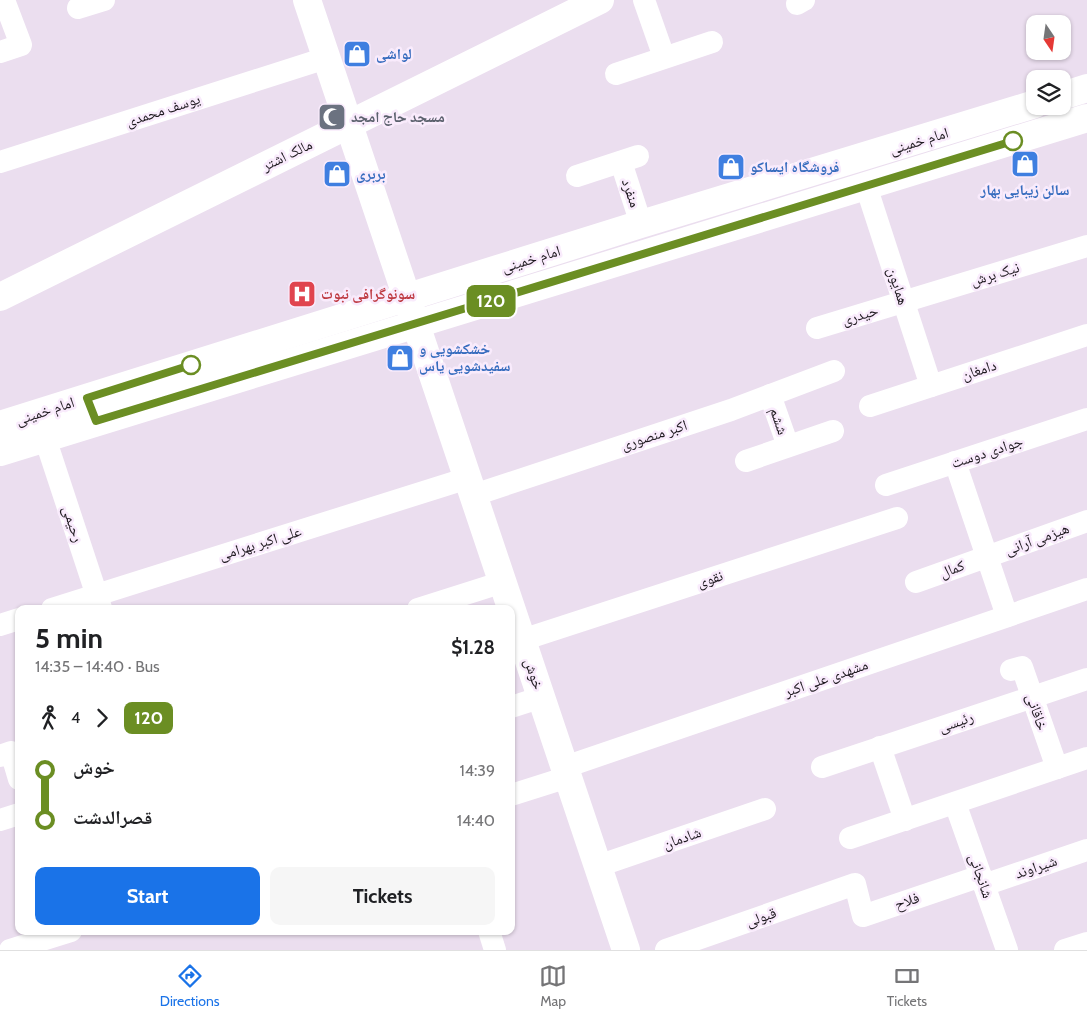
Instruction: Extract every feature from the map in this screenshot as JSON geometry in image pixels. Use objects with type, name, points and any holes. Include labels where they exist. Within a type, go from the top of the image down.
[{"type":"main road","name":"مالک اشتر","points":[[0,297],[600,0]]},
{"type":"main road","name":"خوش","points":[[309,1],[348,125],[406,298],[417,324],[511,605]]},
{"type":"main road","points":[[1071,93],[1087,88]]},
{"type":"main road","name":"امام خمینی","points":[[0,452],[45,438],[92,409],[406,298],[1026,107]]},
{"type":"main road","name":"امام خمینی","points":[[0,425],[92,409],[417,324],[1087,118]]},
{"type":"main road","name":"خوش","points":[[515,619],[626,950]]},
{"type":"street","points":[[4,0],[10,48]]},
{"type":"street","points":[[78,8],[104,0]]},
{"type":"street","points":[[644,0],[664,58]]},
{"type":"street","points":[[616,74],[712,42]]},
{"type":"street","name":"یوسف محمدی","points":[[0,162],[326,58]]},
{"type":"street","name":"منفرد","points":[[577,176],[629,159],[641,224]]},
{"type":"street","name":"همایون","points":[[866,186],[931,386]]},
{"type":"street","name":"نیک برش","points":[[903,302],[1087,246]]},
{"type":"street","name":"حیدری","points":[[818,328],[903,302]]},
{"type":"street","name":"دامغان","points":[[870,406],[1087,335]]},
{"type":"street","name":"اکبر منصوری","points":[[471,486],[770,396],[834,372]]},
{"type":"street","name":"ششم","points":[[770,396],[788,446]]},
{"type":"street","name":"جوادی دوست","points":[[886,485],[1087,419]]},
{"type":"street","points":[[746,461],[833,431]]},
{"type":"street","name":"رحیمی","points":[[45,438],[99,602]]},
{"type":"street","points":[[955,462],[1007,616]]},
{"type":"street","name":"علی اکبر بهرامی","points":[[79,605],[99,602],[471,486]]},
{"type":"street","name":"نقوی","points":[[522,640],[897,518]]},
{"type":"street","name":"هیزمی آرانی","points":[[987,556],[1087,521]]},
{"type":"street","name":"کمال","points":[[916,582],[987,556]]},
{"type":"street","points":[[431,605],[503,582]]},
{"type":"street","name":"مشهدی علی اکبر","points":[[515,793],[567,772],[1087,589]]},
{"type":"street","points":[[0,625],[15,620]]},
{"type":"street","name":"خاقانی","points":[[1011,670],[1022,667],[1057,768]]},
{"type":"street","name":"رئیسی","points":[[822,767],[1087,679]]},
{"type":"street","points":[[515,706],[542,698]]},
{"type":"street","points":[[880,747],[905,820]]},
{"type":"street","points":[[5,754],[15,772]]},
{"type":"street","points":[[850,838],[1087,758]]},
{"type":"street","name":"شانجانی","points":[[955,803],[1006,950]]},
{"type":"street","name":"شادمان","points":[[598,866],[765,809]]},
{"type":"street","points":[[0,820],[15,815]]},
{"type":"street","name":"شیراوند","points":[[983,880],[1087,850]]},
{"type":"street","name":"فلاح","points":[[855,884],[863,916],[983,880]]},
{"type":"street","name":"قبولی","points":[[666,950],[855,884]]},
{"type":"street","points":[[10,950],[58,935]]},
{"type":"street","points":[[490,935],[495,950]]},
{"type":"street","points":[[1065,950],[1087,943]]},
{"type":"bus line","name":"120","points":[[191,365],[87,398],[96,421],[1013,141]]},
{"type":"place","name":"لواشی","points":[[357,54]]},
{"type":"place","name":"مسجد حاج امجد","points":[[332,117]]},
{"type":"place","name":"سالن زیبایی بهار","points":[[1025,164]]},
{"type":"place","name":"فروشگاه ایساکو","points":[[731,167]]},
{"type":"place","name":"بربری","points":[[337,174]]},
{"type":"place","name":"سونوگرافی نبوت","points":[[302,294]]},
{"type":"place","name":"خشکشویی و سفیدشویی یاس","points":[[400,358]]}]
